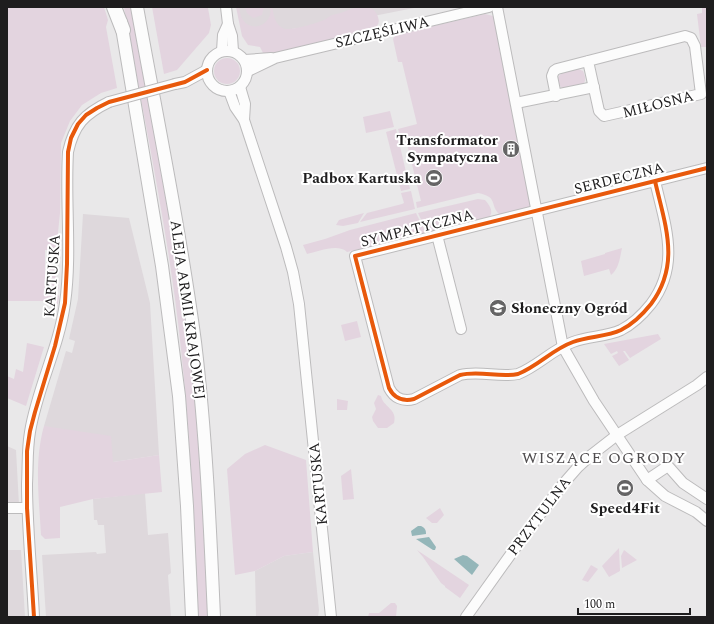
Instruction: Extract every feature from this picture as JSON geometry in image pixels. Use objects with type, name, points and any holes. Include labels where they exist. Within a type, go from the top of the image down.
[{"type":"highway","points":[[114,7],[122,30]]},
{"type":"main road","name":"ALEJA ARMII KRAJOWEJ","points":[[119,7],[166,294],[178,389],[187,499],[192,617]]},
{"type":"main road","name":"ALEJA ARMII KRAJOWEJ","points":[[137,7],[178,231],[195,343],[210,517],[214,617]]},
{"type":"street","points":[[226,7],[228,24],[232,36],[233,51]]},
{"type":"street","name":"SZCZĘŚLIWA","points":[[245,60],[275,58],[489,7]]},
{"type":"street","points":[[497,7],[563,347],[594,401],[647,480],[665,496],[696,512],[707,521]]},
{"type":"street","points":[[222,51],[223,35],[228,24]]},
{"type":"street","name":"MIŁOSNA","points":[[556,96],[552,76],[554,71],[588,61],[666,40],[685,36],[691,38],[695,46],[701,94],[604,116],[599,111],[588,61]]},
{"type":"street","points":[[222,51],[233,51],[245,60],[248,71],[245,80],[240,87],[229,91],[218,89],[209,81],[207,70],[208,64],[211,58],[216,54],[222,51]]},
{"type":"street","name":"SZCZĘŚLIWA","points":[[248,71],[275,58]]},
{"type":"street","name":"KARTUSKA","points":[[34,617],[27,508],[28,451],[30,431],[56,346],[65,303],[68,167],[71,138],[74,130],[86,115],[109,102],[180,83],[207,70]]},
{"type":"street","name":"KARTUSKA","points":[[180,83],[209,81]]},
{"type":"street","name":"KARTUSKA","points":[[240,87],[244,104],[244,120]]},
{"type":"street","points":[[516,103],[594,87]]},
{"type":"street","name":"KARTUSKA","points":[[229,91],[235,107],[244,120],[293,272],[299,304],[331,617]]},
{"type":"street","name":"SERDECZNA","points":[[536,211],[707,168]]},
{"type":"street","points":[[563,347],[575,341],[602,336],[622,330],[646,310],[659,291],[667,270],[669,245],[655,181]]},
{"type":"street","name":"SYMPATYCZNA","points":[[536,211],[355,256],[389,388],[392,394],[402,400],[414,399],[460,375],[479,373],[510,375],[518,374],[563,347]]},
{"type":"street","name":"SYMPATYCZNA","points":[[437,235],[461,329]]},
{"type":"street","name":"PRZYTULNA","points":[[466,617],[564,482],[590,456],[617,435],[697,385],[707,377]]},
{"type":"street","points":[[647,480],[668,466],[684,483],[707,499]]},
{"type":"street","points":[[7,508],[27,508]]},
{"type":"shaded area","points":[[7,7],[104,7],[108,20],[106,27],[117,88],[101,93],[82,105],[70,121],[61,143],[60,213],[55,274],[58,289],[53,286],[48,277],[47,266],[49,250],[45,250],[45,280],[51,289],[59,296],[58,304],[54,304],[54,301],[7,301]]},
{"type":"shaded area","points":[[124,7],[133,7],[171,218],[190,346],[202,481],[209,617],[197,617],[187,416],[176,306],[156,177]]},
{"type":"shaded area","points":[[152,7],[208,8],[211,25],[209,33],[177,70],[164,74]]},
{"type":"shaded area","points":[[236,7],[239,7],[243,20],[252,26],[262,25],[266,22],[269,18],[270,7],[272,7],[274,17],[279,26],[285,29],[293,29],[309,25],[322,21],[332,15],[362,7],[372,8],[379,19],[379,23],[373,29],[287,51],[264,55],[260,47],[248,45],[242,36]]},
{"type":"shaded area","points":[[238,7],[419,7],[338,23],[245,35]]},
{"type":"shaded area","points":[[245,7],[264,7],[262,15],[253,18],[247,13]]},
{"type":"shaded area","points":[[702,7],[707,7],[707,47],[701,47],[697,14],[702,13]]},
{"type":"shaded area","points":[[485,14],[493,16],[495,20],[531,207],[500,215],[489,197],[478,193],[417,208],[416,202],[421,201],[405,136],[400,137],[398,129],[417,124],[402,62],[398,62],[393,39],[399,34]]},
{"type":"shaded area","points":[[227,58],[236,62],[240,71],[236,80],[227,84],[218,80],[214,71],[218,62]]},
{"type":"shaded area","points":[[576,68],[583,71],[585,81],[580,86],[563,89],[559,84],[558,77],[564,72]]},
{"type":"shaded area","points":[[390,111],[394,127],[366,133],[363,117]]},
{"type":"shaded area","points":[[396,129],[410,189],[401,191],[386,132]]},
{"type":"shaded area","points":[[411,191],[415,209],[360,222],[367,213],[404,203],[401,193]]},
{"type":"shaded area","points":[[478,199],[485,200],[490,207],[491,214],[488,219],[428,234],[418,213]]},
{"type":"shaded area","points":[[364,213],[358,223],[343,226],[336,225],[339,220]]},
{"type":"shaded area","points":[[416,213],[426,233],[347,252],[343,249],[333,248],[307,254],[303,245],[350,230]]},
{"type":"shaded area","points":[[83,214],[129,218],[150,303],[159,455],[113,462],[44,426],[66,351],[72,353],[75,341],[69,339],[78,299]]},
{"type":"shaded area","points":[[622,248],[620,259],[611,275],[609,269],[584,276],[581,261]]},
{"type":"shaded area","points":[[357,321],[361,337],[345,341],[341,325]]},
{"type":"shaded area","points":[[658,334],[661,339],[630,358],[625,351],[623,351],[629,360],[619,366],[612,356],[618,353],[617,351],[611,354],[604,344]]},
{"type":"shaded area","points":[[27,343],[44,347],[26,406],[7,398],[7,376],[14,379],[16,369],[23,372]]},
{"type":"shaded area","points":[[378,395],[381,396],[384,403],[394,414],[394,423],[387,428],[378,428],[373,421],[372,417],[376,409],[374,403]]},
{"type":"shaded area","points":[[337,399],[348,401],[347,410],[337,410]]},
{"type":"shaded area","points":[[44,426],[111,436],[113,462],[159,455],[162,492],[93,499],[60,507],[60,538],[45,539],[41,535],[38,494],[39,453]]},
{"type":"shaded area","points":[[265,445],[306,460],[313,552],[284,556],[255,571],[235,575],[227,469],[245,454]]},
{"type":"shaded area","points":[[7,446],[16,450],[19,505],[7,505]]},
{"type":"shaded area","points":[[351,469],[354,499],[343,500],[341,476]]},
{"type":"shaded area","points":[[145,493],[148,535],[168,533],[171,573],[168,575],[171,617],[46,617],[42,555],[96,552],[97,554],[106,553],[104,525],[98,525],[97,520],[94,520],[93,499]]},
{"type":"shaded area","points":[[440,508],[444,515],[437,523],[432,523],[426,518]]},
{"type":"shaded area","points":[[619,548],[620,571],[609,577],[602,566]]},
{"type":"shaded area","points":[[7,550],[21,550],[25,617],[7,617]]},
{"type":"shaded area","points":[[417,550],[469,585],[460,598],[441,583]]},
{"type":"shaded area","points":[[624,550],[637,560],[622,568],[621,556]]},
{"type":"shaded area","points":[[313,552],[319,610],[318,617],[256,617],[255,571],[284,556]]},
{"type":"shaded area","points":[[591,565],[598,569],[588,582],[582,580]]},
{"type":"shaded area","points":[[391,603],[395,603],[397,606],[396,617],[368,617],[369,613],[379,613]]},
{"type":"water","points":[[418,526],[424,528],[426,534],[412,536],[411,531]]},
{"type":"water","points":[[429,537],[436,547],[435,550],[416,539]]},
{"type":"water","points":[[463,555],[467,556],[479,565],[472,575],[454,559]]},
{"type":"cycle path","points":[[34,617],[27,508],[27,451],[30,431],[55,346],[65,303],[67,264],[68,152],[71,138],[78,124],[86,115],[97,108],[109,102],[185,82],[207,70]]},
{"type":"cycle path","points":[[655,181],[659,197],[663,213],[668,244],[666,274],[660,289],[651,304],[634,322],[621,330],[579,340],[566,345],[532,367],[518,374],[504,375],[475,373],[460,375],[410,400],[396,397],[393,394],[389,388],[355,256],[707,168]]},
{"type":"place","name":"Transformator Sympatyczna","points":[[511,149]]},
{"type":"place","name":"Padbox Kartuska","points":[[434,178]]},
{"type":"place","name":"Słoneczny Ogród","points":[[498,308]]},
{"type":"place","name":"Speed4Fit","points":[[625,488]]},
{"type":"district","name":"WISZĄCE OGRODY","points":[[604,457]]}]
